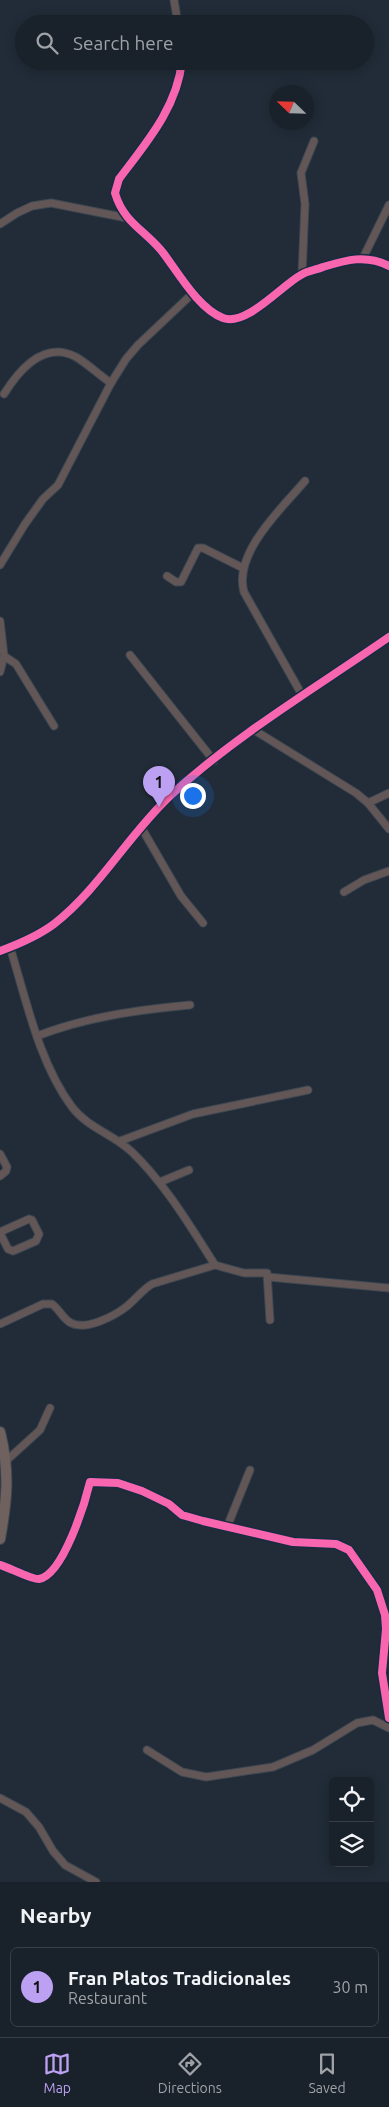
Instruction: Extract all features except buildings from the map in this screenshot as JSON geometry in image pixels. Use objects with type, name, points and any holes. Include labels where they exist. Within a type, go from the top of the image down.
[{"type":"main road","points":[[0,1432],[6,1461],[7,1498],[0,1539]]},
{"type":"street","points":[[174,0],[176,15]]},
{"type":"street","points":[[181,70],[171,103],[116,187],[116,198],[127,218],[163,252],[192,294],[216,314],[232,319],[259,307],[302,274],[349,260],[363,258],[389,266]]},
{"type":"street","points":[[302,274],[305,198],[301,173],[314,141]]},
{"type":"street","points":[[0,224],[24,209],[51,203],[127,218]]},
{"type":"street","points":[[363,258],[389,205]]},
{"type":"street","points":[[0,565],[43,499],[58,485],[111,383],[138,346],[192,294]]},
{"type":"street","points":[[4,394],[14,378],[28,364],[49,352],[63,352],[76,357],[111,383]]},
{"type":"street","points":[[302,695],[244,592],[241,582],[243,568],[263,530],[305,481]]},
{"type":"street","points":[[167,576],[176,582],[181,582],[198,548],[203,548],[243,568]]},
{"type":"street","points":[[0,621],[4,656],[0,672]]},
{"type":"street","points":[[0,951],[32,938],[54,924],[73,907],[141,827],[172,795],[214,761],[302,695],[389,637]]},
{"type":"street","points":[[130,654],[214,761]]},
{"type":"street","points":[[4,656],[16,664],[54,726]]},
{"type":"street","points":[[254,730],[368,803],[389,829]]},
{"type":"street","points":[[368,803],[389,793]]},
{"type":"street","points":[[141,827],[181,896],[203,923]]},
{"type":"street","points":[[344,892],[364,880],[389,871]]},
{"type":"street","points":[[10,948],[37,1036],[56,1080],[72,1107],[86,1123],[120,1141],[160,1182],[215,1266]]},
{"type":"street","points":[[37,1036],[71,1023],[136,1010],[190,1005]]},
{"type":"street","points":[[120,1141],[193,1114],[308,1090]]},
{"type":"street","points":[[0,1154],[7,1167],[6,1172],[0,1176]]},
{"type":"street","points":[[160,1182],[189,1170]]},
{"type":"street","points":[[29,1219],[32,1220],[39,1234],[36,1241],[14,1251],[8,1249],[0,1233],[29,1219]]},
{"type":"street","points":[[0,1324],[43,1304],[52,1304],[64,1319],[74,1325],[85,1325],[111,1316],[126,1307],[144,1289],[152,1284],[215,1266],[244,1273],[267,1273],[270,1320]]},
{"type":"street","points":[[268,1277],[389,1288]]},
{"type":"street","points":[[6,1461],[40,1430],[50,1408]]},
{"type":"street","points":[[228,1527],[250,1470]]},
{"type":"street","points":[[0,1565],[35,1579],[45,1577],[56,1565],[79,1522],[90,1482],[118,1483],[142,1491],[170,1504],[182,1514],[228,1527],[293,1542],[343,1545],[354,1554],[377,1590],[385,1615],[386,1629],[382,1673],[389,1718]]},
{"type":"street","points":[[147,1750],[182,1772],[206,1777],[273,1767],[313,1750],[357,1723],[373,1720],[389,1728]]},
{"type":"street","points":[[0,1798],[26,1812],[39,1826],[53,1851],[65,1865],[96,1882]]},
{"type":"cycle path","points":[[180,70],[174,94],[167,109],[159,124],[119,179],[115,193],[119,204],[130,220],[164,254],[190,290],[206,307],[223,318],[232,319],[253,311],[303,274],[356,259],[372,260],[389,266]]},
{"type":"cycle path","points":[[0,951],[21,943],[41,932],[71,910],[156,810],[222,752],[277,712],[389,637]]},
{"type":"cycle path","points":[[0,1565],[36,1579],[48,1575],[72,1537],[90,1482],[118,1483],[142,1491],[169,1504],[182,1515],[203,1521],[293,1542],[336,1544],[349,1550],[377,1590],[385,1615],[386,1629],[382,1673],[389,1718]]},
{"type":"place","name":"Fran Platos Tradicionales","points":[[159,807]]}]
